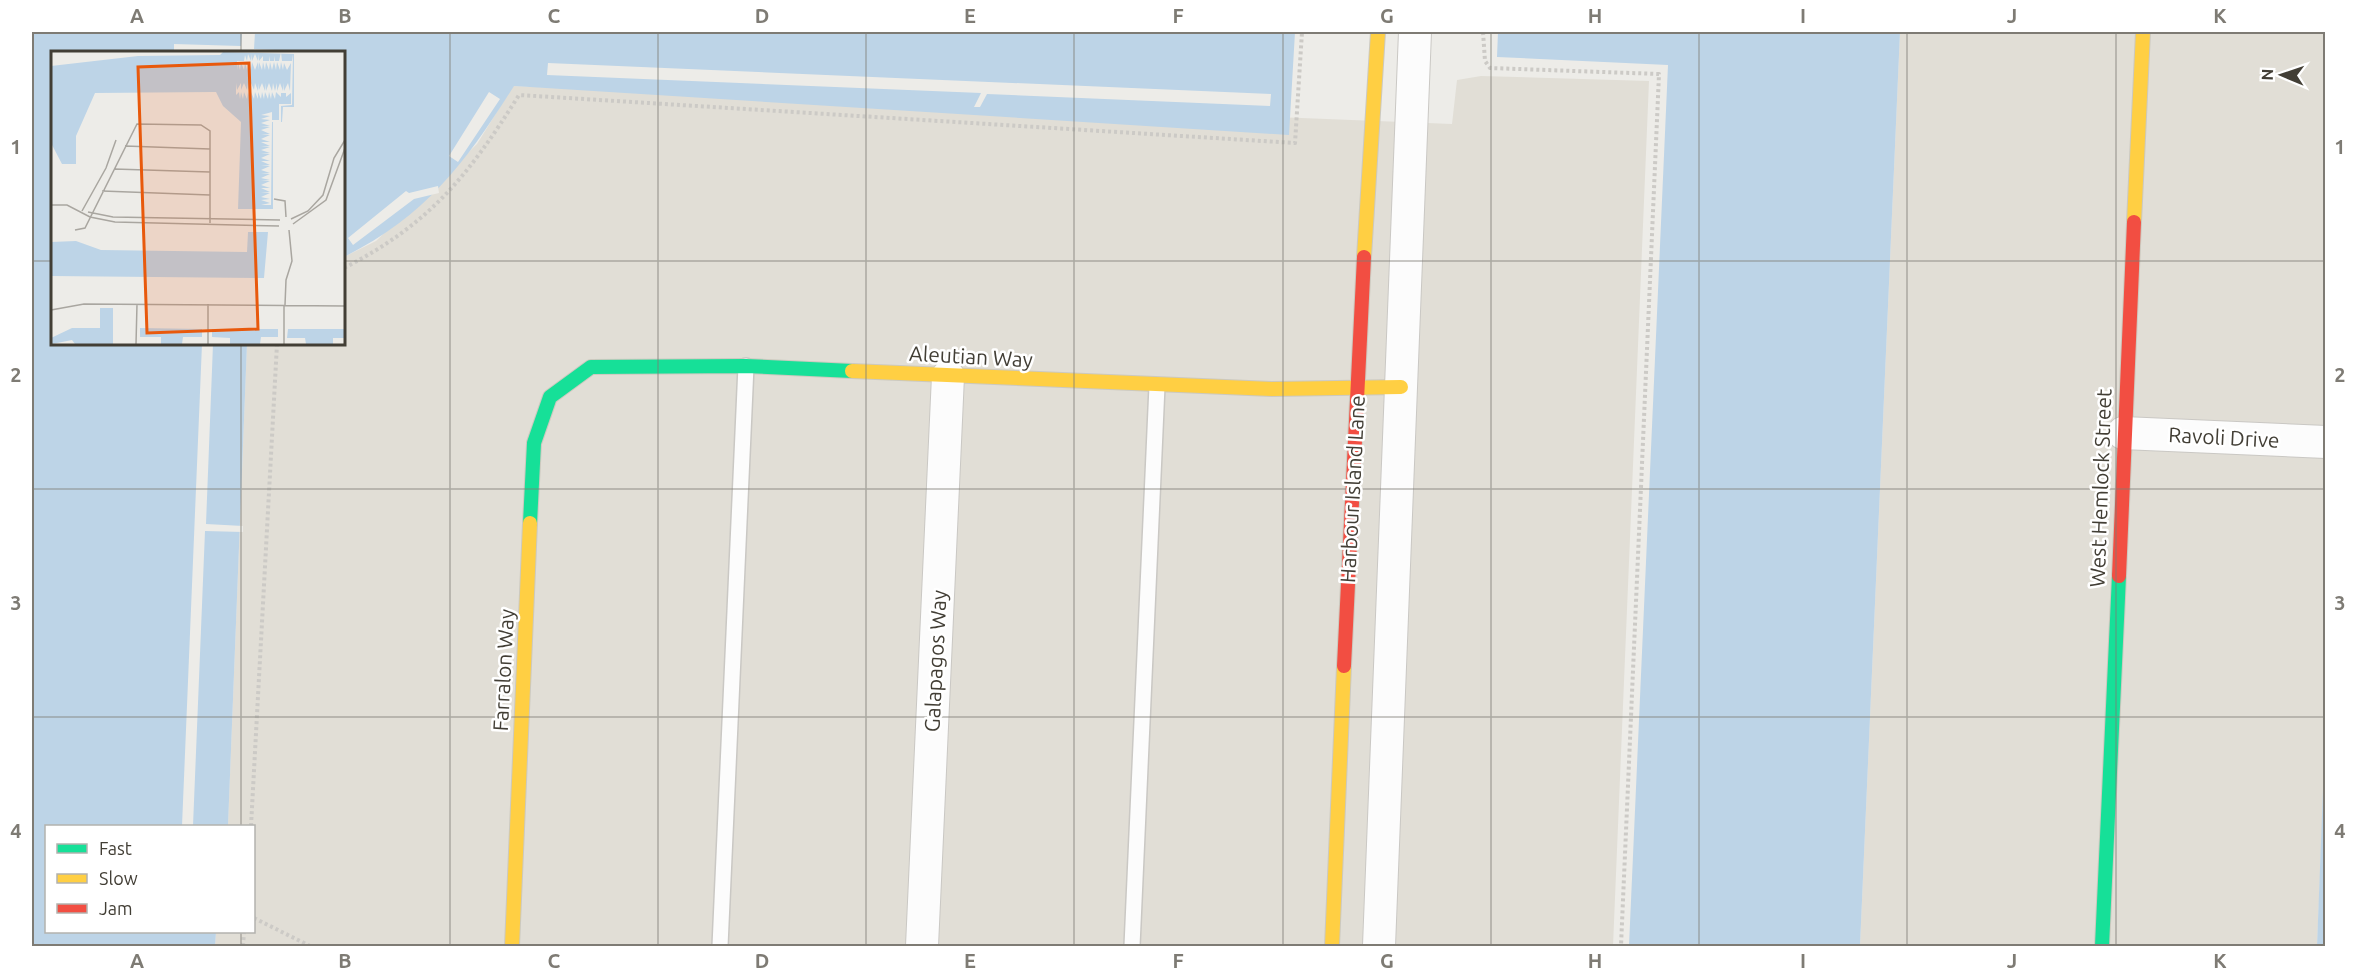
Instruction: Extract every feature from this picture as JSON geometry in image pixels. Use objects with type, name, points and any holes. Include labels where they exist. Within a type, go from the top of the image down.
[{"type":"street","name":"Harbour Island Lane","points":[[1332,946],[1356,387],[1378,32]]},
{"type":"street","name":"Harbour Island Lane","points":[[1380,946],[1415,32]]},
{"type":"street","name":"West Hemlock Street","points":[[2102,946],[2123,433],[2144,32]]},
{"type":"street","name":"Aleutian Way","points":[[550,397],[591,367],[746,366],[1157,386],[1272,389],[1401,387]]},
{"type":"street","name":"Galapagos Way","points":[[922,946],[948,376]]},
{"type":"street","name":"Farralon Way","points":[[512,946],[534,443],[550,397]]},
{"type":"street","name":"Ravoli Drive","points":[[2123,433],[2325,442]]},
{"type":"lane","points":[[720,946],[746,366]]},
{"type":"lane","points":[[1132,946],[1157,386]]},
{"type":"path","points":[[345,267],[383,248],[442,201],[484,150],[519,95],[1295,143],[1302,32]]},
{"type":"path","points":[[1483,32],[1485,61],[1490,68],[1659,74],[1621,946]]},
{"type":"path","points":[[251,825],[277,345]]},
{"type":"path","points":[[255,918],[310,946]]},
{"type":"shaded area","points":[[1900,32],[2325,32],[2326,737],[2317,946],[1860,946]]},
{"type":"shaded area","points":[[1481,76],[1649,81],[1613,946],[215,946],[216,933],[255,933],[255,825],[228,825],[247,345],[345,345],[345,256],[376,241],[477,144],[513,86],[1452,124],[1457,80]]},
{"type":"water","points":[[32,32],[1295,32],[1289,135],[514,86],[479,139],[442,185],[398,224],[345,256],[345,51],[51,51],[51,345],[247,345],[228,825],[45,825],[45,933],[216,933],[215,946],[32,946]]},
{"type":"water","points":[[1498,32],[1900,32],[1860,946],[1629,946],[1668,65],[1497,57]]},
{"type":"water","points":[[2325,737],[2326,946],[2317,946]]},
{"type":"pier","points":[[242,32],[255,32],[254,49],[296,51],[174,51],[174,44],[241,46]]},
{"type":"pier","points":[[548,63],[1271,94],[1270,106],[987,94],[980,107],[974,107],[981,93],[547,75]]},
{"type":"pier","points":[[489,92],[500,99],[458,162],[449,156]]},
{"type":"pier","points":[[438,186],[439,193],[414,199],[353,245],[348,238],[406,191],[409,193]]},
{"type":"pier","points":[[202,345],[213,345],[206,524],[243,526],[243,532],[205,531],[193,825],[182,825]]},
{"type":"traffic: fast","points":[[530,523],[534,443],[550,397],[591,367],[746,366],[852,371]]},
{"type":"traffic: fast","points":[[2102,946],[2119,576]]},
{"type":"traffic: slow","points":[[1364,257],[1378,32]]},
{"type":"traffic: slow","points":[[2134,222],[2143,32]]},
{"type":"traffic: slow","points":[[852,371],[1272,389],[1401,387]]},
{"type":"traffic: slow","points":[[512,946],[530,523]]},
{"type":"traffic: slow","points":[[1332,946],[1344,666]]},
{"type":"traffic: jam","points":[[2119,576],[2134,222]]},
{"type":"traffic: jam","points":[[1344,666],[1364,257]]}]
